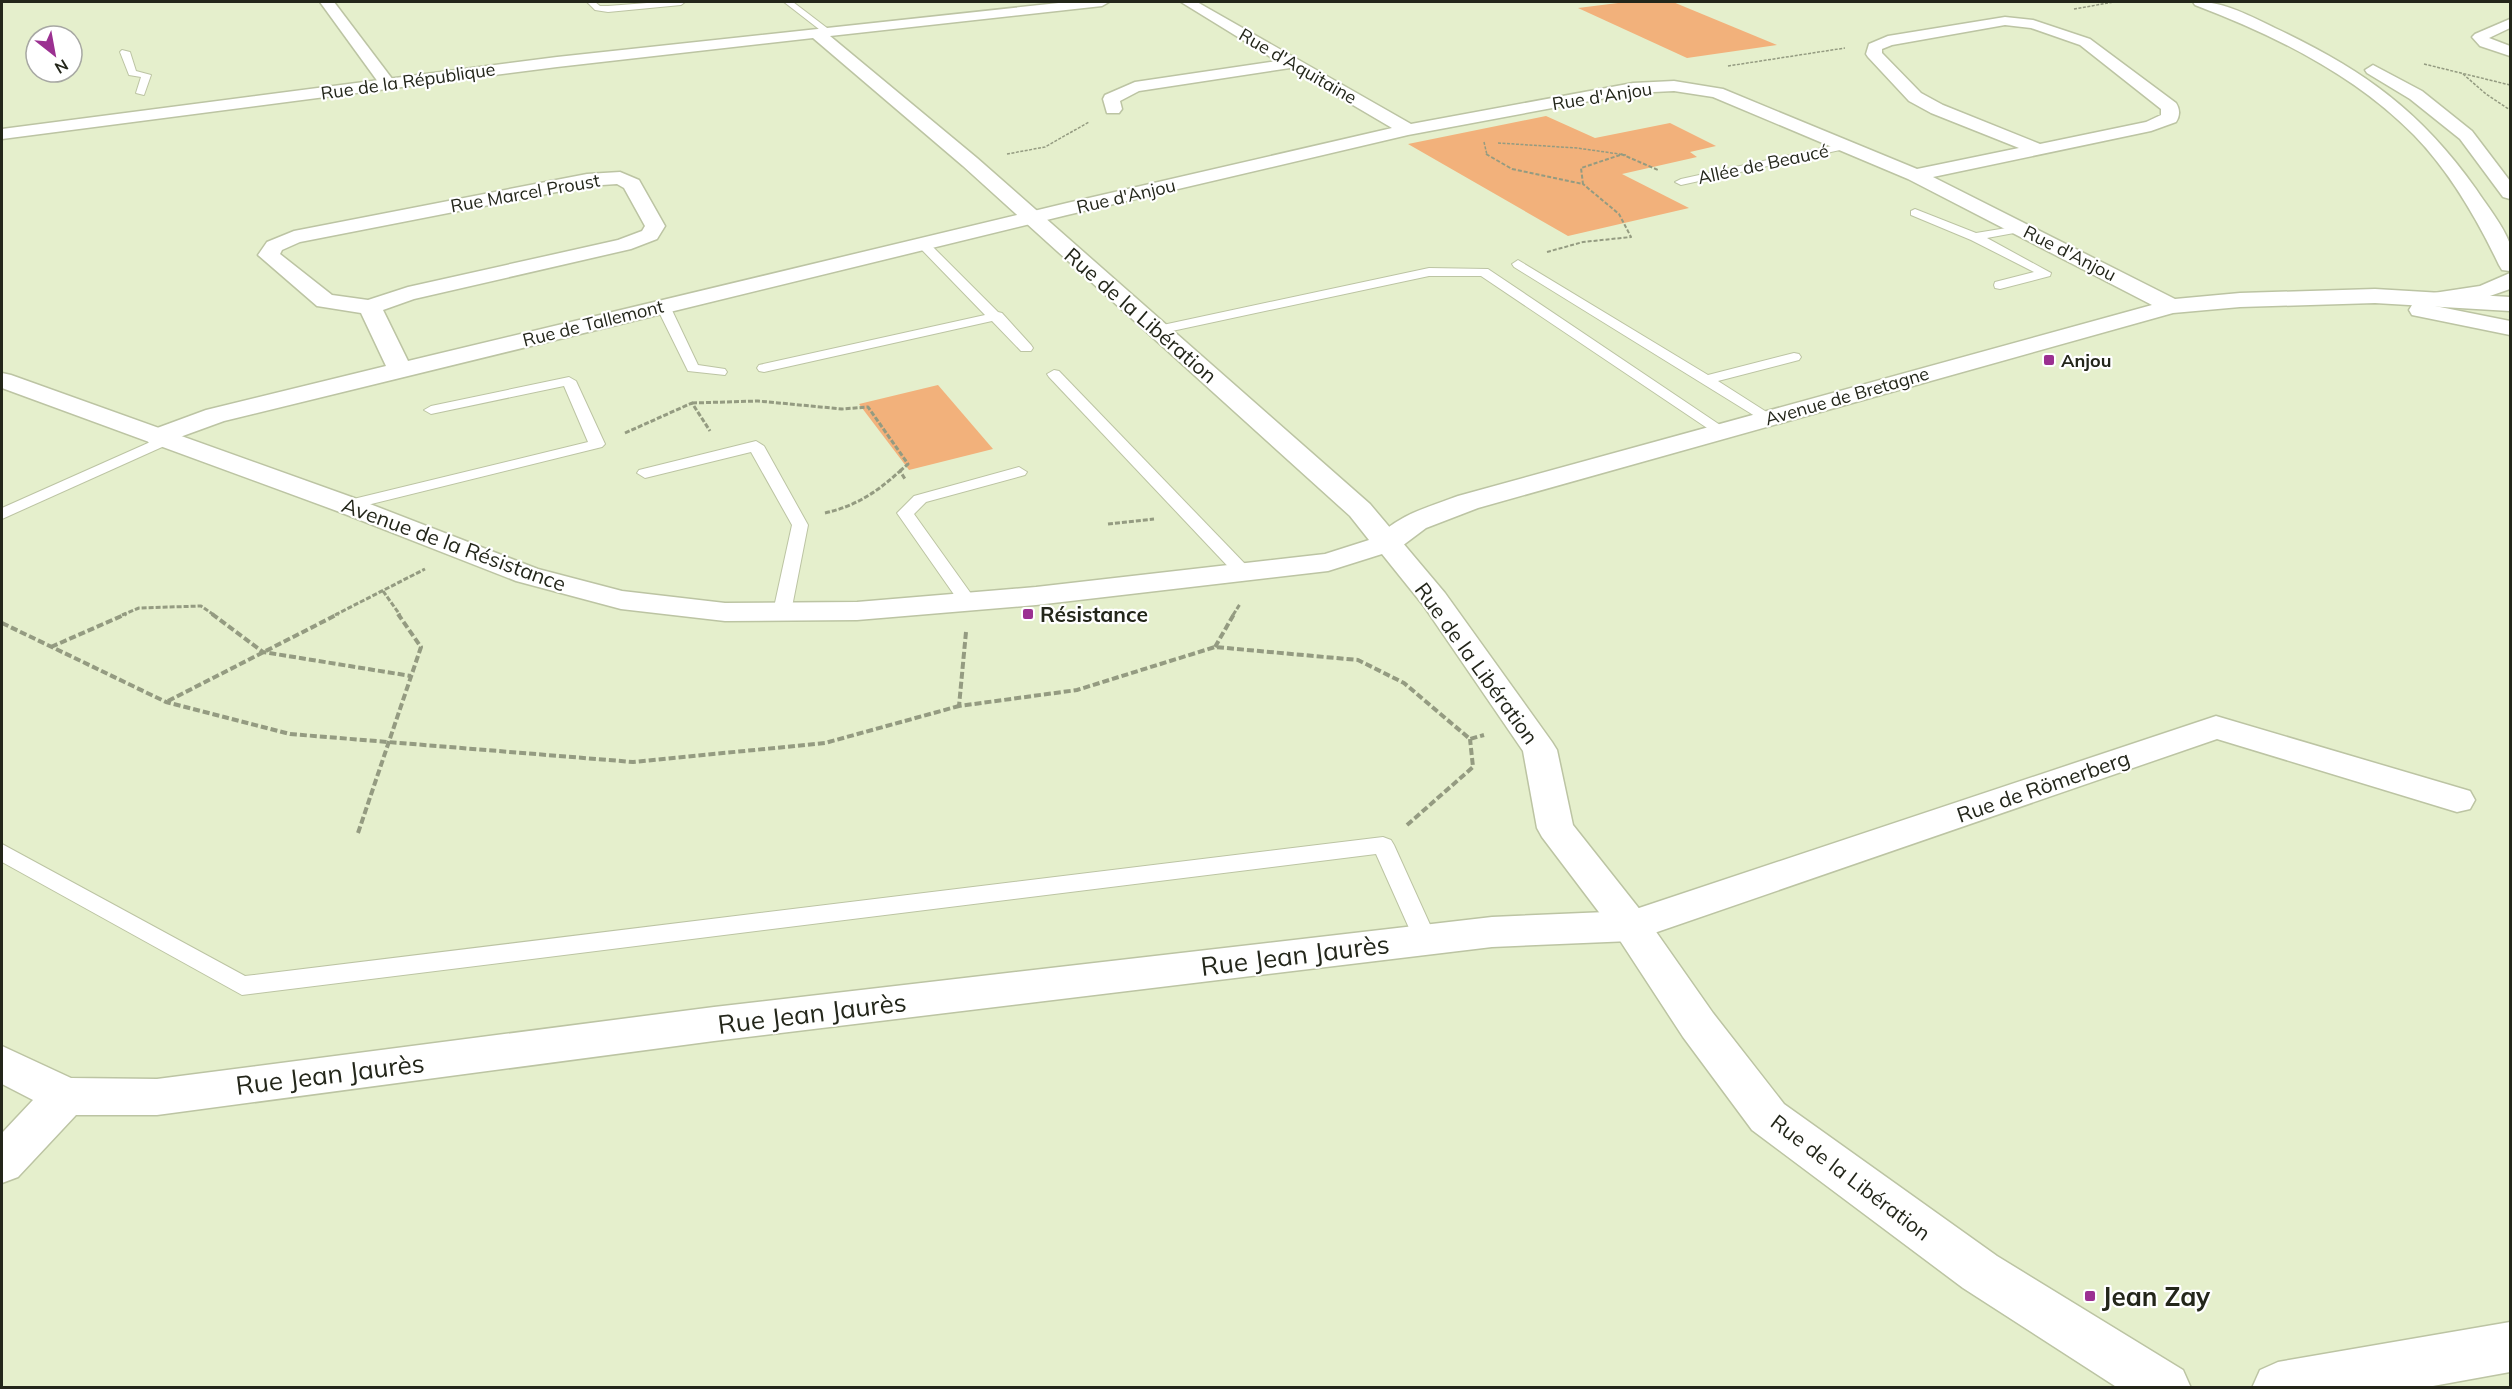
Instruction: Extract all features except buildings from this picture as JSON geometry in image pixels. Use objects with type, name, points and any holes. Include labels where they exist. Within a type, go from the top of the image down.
[{"type":"street","points":[[327,2],[387,83]]},
{"type":"street","name":"Rue de la République","points":[[2,134],[142,113],[387,83],[821,32],[1102,2]]},
{"type":"street","name":"Rue d'Aquitaine","points":[[1188,2],[1408,130]]},
{"type":"street","points":[[2200,2],[2298,45],[2380,96],[2421,133],[2483,213],[2509,259]]},
{"type":"street","points":[[2227,2],[2330,46],[2416,95],[2466,135],[2511,194]]},
{"type":"street","points":[[1915,175],[2151,126],[2170,118],[2170,107],[2085,42],[2033,24],[2006,21],[1888,41],[1874,47],[1874,54],[1915,97],[1937,109],[2037,149]]},
{"type":"street","points":[[2511,23],[2480,37],[2485,43],[2511,51]]},
{"type":"street","name":"Rue de la Libération","points":[[821,32],[1360,510],[1434,599],[1540,750],[1555,828],[1631,926],[1698,1025],[1768,1117],[1980,1272],[2165,1388]]},
{"type":"street","points":[[1113,109],[1111,99],[1135,87],[1293,63]]},
{"type":"street","name":"Rue d'Anjou","points":[[1031,218],[1408,130],[1633,88],[1674,86],[1717,93],[1915,175],[2172,306]]},
{"type":"street","name":"Rue Marcel Proust","points":[[620,178],[632,184],[655,226],[650,235],[624,245],[408,294],[370,307],[325,301],[269,255],[274,246],[294,237],[587,180],[620,178]]},
{"type":"street","name":"Rue de Tallemont","points":[[162,439],[215,414],[1031,218]]},
{"type":"street","points":[[2428,304],[2492,289],[2511,280]]},
{"type":"street","name":"Avenue de Bretagne","points":[[1388,543],[1416,522],[1468,502],[2172,306],[2240,300],[2319,299],[2428,304],[2511,304]]},
{"type":"street","points":[[2428,304],[2511,328]]},
{"type":"street","name":"Avenue de Bretagne","points":[[2428,304],[2511,314]]},
{"type":"street","points":[[370,307],[400,370]]},
{"type":"street","name":"Avenue de la Résistance","points":[[2,380],[347,504],[527,575],[621,600],[725,612],[857,611],[968,602],[1328,562],[1388,543]]},
{"type":"street","name":"Rue de Römerberg","points":[[1631,926],[2216,727],[2457,800]]},
{"type":"street","name":"Rue Jean Jaurès","points":[[2,1064],[66,1096],[157,1097],[726,1023],[1492,932],[1631,926]]},
{"type":"street","points":[[2,1163],[66,1096]]},
{"type":"street","points":[[2278,1388],[2511,1347]]},
{"type":"lane","points":[[591,2],[598,8],[608,9],[681,2]]},
{"type":"lane","points":[[788,2],[821,32]]},
{"type":"lane","points":[[124,52],[132,73],[146,75],[141,93]]},
{"type":"lane","name":"Allée de Beaucé","points":[[1681,182],[1845,146]]},
{"type":"lane","points":[[1916,213],[1976,237],[2045,273],[2000,285]]},
{"type":"lane","points":[[1976,237],[2021,228]]},
{"type":"lane","points":[[924,245],[932,256],[997,316],[1026,348]]},
{"type":"lane","points":[[1518,264],[1768,418]]},
{"type":"lane","points":[[1158,330],[1429,272],[1484,272],[1721,431]]},
{"type":"lane","points":[[663,306],[693,368],[720,372]]},
{"type":"lane","points":[[764,368],[997,316]]},
{"type":"lane","points":[[1706,380],[1794,357]]},
{"type":"lane","points":[[1054,374],[1243,572]]},
{"type":"lane","points":[[347,504],[597,444],[569,381],[431,410]]},
{"type":"lane","points":[[2,514],[162,439]]},
{"type":"lane","points":[[645,473],[756,446],[800,525],[782,612]]},
{"type":"lane","points":[[968,602],[905,513],[920,499],[1019,472]]},
{"type":"lane","points":[[2,852],[242,986],[1383,845],[1425,940]]},
{"type":"path","points":[[1674,86],[1685,74],[1888,41]]},
{"type":"path","points":[[2417,62],[2511,85]]},
{"type":"path","points":[[2463,74],[2486,94],[2511,110]]},
{"type":"path","points":[[970,162],[1045,147],[1113,109]]},
{"type":"path","points":[[1484,141],[1487,156],[1512,169],[1583,184],[1619,214],[1631,237],[1583,242],[1544,253],[1518,264]]},
{"type":"path","points":[[1495,143],[1577,148],[1624,154],[1681,182]]},
{"type":"path","points":[[1583,184],[1581,168],[1624,154]]},
{"type":"path","points":[[596,441],[638,429],[692,403],[758,401],[842,409],[868,406],[909,464],[869,499],[844,509],[796,518]]},
{"type":"path","points":[[692,403],[724,454]]},
{"type":"path","points":[[900,471],[920,499]]},
{"type":"path","points":[[1108,524],[1148,521],[1184,510]]},
{"type":"path","points":[[166,702],[463,550]]},
{"type":"path","points":[[1215,647],[1245,597],[1243,572]]},
{"type":"path","points":[[358,833],[421,647],[384,591]]},
{"type":"path","points":[[959,706],[968,602]]},
{"type":"path","points":[[51,647],[139,608],[201,606],[263,652],[411,676]]},
{"type":"path","points":[[2,623],[166,702],[290,734],[633,762],[825,744],[959,706],[1077,690],[1215,647],[1358,660],[1404,683],[1470,739],[1473,767],[1383,845]]},
{"type":"path","points":[[1470,739],[1523,726]]},
{"type":"shaded area","points":[[1626,2],[1673,2],[1777,45],[1687,58],[1578,8]]},
{"type":"shaded area","points":[[1546,116],[1595,138],[1670,123],[1716,146],[1690,152],[1697,157],[1622,174],[1689,208],[1568,236],[1408,144]]},
{"type":"shaded area","points":[[938,385],[993,449],[909,470],[859,404]]},
{"type":"place","name":"Anjou","points":[[2049,360]]},
{"type":"place","name":"Résistance","points":[[1028,614]]},
{"type":"place","name":"Jean Zay","points":[[2090,1296]]}]
